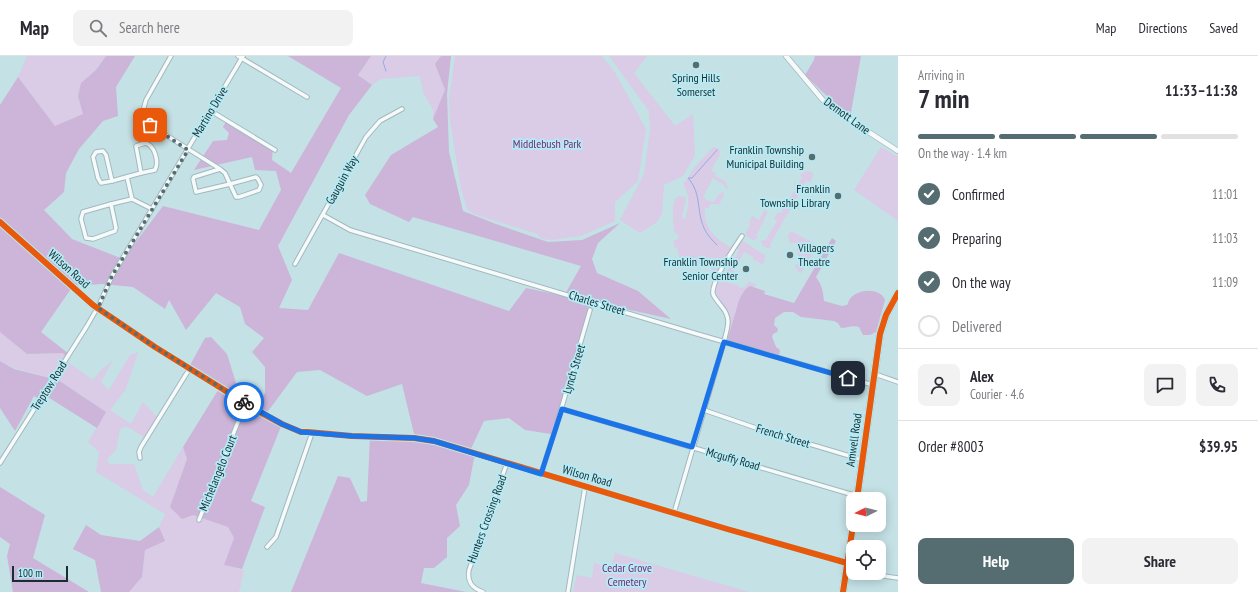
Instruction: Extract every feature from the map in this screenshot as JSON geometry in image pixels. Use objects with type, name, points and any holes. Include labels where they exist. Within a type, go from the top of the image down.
[{"type":"main road","name":"Amwell Road","points":[[858,492],[880,334],[886,315],[898,293]]},
{"type":"main road","points":[[843,592],[846,570]]},
{"type":"street","points":[[171,56],[146,100],[144,108],[145,116],[150,125],[220,169],[225,173],[230,184],[236,197],[254,193],[261,188],[258,179],[256,178],[230,184],[198,192],[195,190],[194,177],[220,169]]},
{"type":"street","name":"Demott Lane","points":[[786,56],[830,107],[898,151]]},
{"type":"street","points":[[241,57],[307,97]]},
{"type":"street","name":"Martino Drive","points":[[98,308],[112,276],[211,111],[241,57]]},
{"type":"street","name":"Gauguin Way","points":[[295,264],[366,137],[380,121],[402,109]]},
{"type":"street","points":[[211,111],[275,150]]},
{"type":"street","points":[[112,180],[106,155],[103,151],[96,152],[93,157],[98,178],[101,182],[112,180],[127,177],[141,173],[156,168],[157,165],[153,148],[147,144],[136,146],[141,173]]},
{"type":"street","points":[[127,177],[132,199]]},
{"type":"street","points":[[110,204],[116,228],[115,231],[93,239],[86,238],[80,220],[83,212],[110,204],[132,199],[152,209]]},
{"type":"street","name":"Charles Street","points":[[323,215],[350,230],[724,342],[874,385]]},
{"type":"street","name":"Wilson Road","points":[[0,222],[98,308],[248,405],[282,424],[301,432],[352,436],[414,438],[434,441],[585,487],[846,562]]},
{"type":"street","points":[[674,512],[724,342],[728,318],[715,298],[713,288],[716,279],[742,236]]},
{"type":"street","name":"Treptow Road","points":[[0,463],[98,308]]},
{"type":"street","name":"Lynch Street","points":[[541,474],[562,409],[590,310]]},
{"type":"street","points":[[140,458],[139,452],[190,368]]},
{"type":"street","points":[[875,374],[898,382]]},
{"type":"street","name":"Michelangelo Court","points":[[199,520],[238,422],[248,405]]},
{"type":"street","name":"Mcguffy Road","points":[[562,409],[846,494]]},
{"type":"street","name":"French Street","points":[[704,410],[756,428],[863,460]]},
{"type":"street","points":[[267,547],[276,537],[312,433]]},
{"type":"street","name":"Hunters Crossing Road","points":[[483,592],[476,589],[469,583],[469,570],[507,463]]},
{"type":"street","points":[[568,592],[585,487]]},
{"type":"street","points":[[886,576],[898,578]]},
{"type":"green space","points":[[27,56],[106,56],[96,70],[81,83],[78,96],[83,114],[55,126],[18,77]]},
{"type":"green space","points":[[371,56],[441,56],[435,64],[445,90],[446,102],[433,119],[433,110],[423,92],[420,76],[381,79],[372,85],[358,75]]},
{"type":"green space","name":"Middlebush Park","points":[[455,56],[602,56],[616,74],[646,129],[638,181],[615,202],[615,221],[581,236],[551,240],[542,239],[537,234],[474,214],[467,209],[461,188],[450,121],[449,98]]},
{"type":"green space","points":[[609,56],[647,56],[634,73],[675,126],[693,114],[695,155],[683,176],[664,185],[662,213],[657,222],[640,233],[620,220],[644,174],[650,129],[649,111]]},
{"type":"green space","points":[[713,147],[719,149],[720,154],[711,171],[716,174],[715,176],[725,181],[728,188],[726,189],[724,185],[713,178],[703,197],[714,202],[719,194],[723,192],[724,195],[719,204],[711,204],[708,208],[705,208],[706,221],[711,232],[719,240],[730,247],[733,244],[715,275],[711,268],[705,263],[689,261],[679,257],[678,250],[674,246],[674,240],[677,240],[679,236],[674,232],[673,212],[676,199],[679,196],[686,197],[682,219],[685,219],[688,209],[688,198],[683,184],[694,168]]},
{"type":"green space","points":[[881,147],[898,157],[898,221],[854,190]]},
{"type":"green space","points":[[806,171],[812,172],[813,176],[810,182],[807,180],[803,187],[806,188],[804,192],[801,191],[793,203],[796,205],[794,209],[791,208],[770,244],[771,247],[768,248],[763,246],[761,241],[765,241],[777,221],[774,219],[778,212],[781,213],[786,204],[784,203],[786,199],[788,201],[796,188],[794,186],[795,183],[798,184],[802,178],[800,175]]},
{"type":"green space","points":[[762,209],[768,212],[756,236],[758,238],[753,240],[745,235],[750,225],[749,222],[752,216],[759,220],[764,211]]},
{"type":"green space","points":[[791,231],[817,246],[801,273],[797,270],[795,265],[800,264],[796,243],[790,243],[788,236]]},
{"type":"green space","points":[[741,240],[765,255],[764,263],[762,264],[744,252],[733,271],[738,274],[734,281],[722,275],[722,272],[726,273],[739,251],[737,248]]},
{"type":"green space","points":[[721,279],[738,285],[741,288],[745,287],[749,282],[756,284],[755,288],[736,308],[729,332],[730,315],[718,297],[715,287]]},
{"type":"green space","points":[[0,332],[27,354],[64,353],[69,363],[93,380],[100,371],[113,360],[101,382],[109,390],[130,355],[138,352],[126,389],[110,410],[131,424],[143,402],[158,418],[146,438],[126,426],[120,429],[116,450],[107,459],[110,464],[134,464],[143,490],[153,497],[183,447],[187,459],[171,507],[228,527],[234,538],[224,565],[244,570],[239,592],[129,592],[142,577],[145,550],[164,541],[159,527],[165,514],[96,472],[99,452],[88,442],[106,412],[58,380],[14,368],[0,361]]},
{"type":"green space","name":"Cedar Grove Cemetery","points":[[615,553],[749,592],[573,592],[577,575],[592,578],[594,563],[611,567]]},
{"type":"shaded area","points":[[106,56],[135,56],[116,87],[118,116],[103,121],[79,149],[66,173],[64,192],[44,210],[72,239],[123,259],[163,206],[259,230],[281,190],[276,171],[255,170],[252,157],[194,170],[213,141],[227,140],[229,133],[223,127],[227,120],[273,147],[272,160],[291,173],[341,88],[288,56],[371,56],[358,75],[372,85],[349,115],[278,246],[292,280],[279,308],[308,310],[339,253],[509,311],[526,288],[564,296],[581,266],[413,217],[409,222],[370,204],[365,195],[391,155],[438,127],[433,119],[445,90],[435,64],[441,56],[451,56],[447,94],[449,152],[463,211],[548,242],[582,240],[620,223],[598,243],[592,259],[597,273],[638,291],[671,319],[594,302],[551,434],[525,430],[509,418],[484,421],[470,451],[475,453],[469,485],[456,505],[460,526],[447,538],[447,557],[434,568],[424,568],[421,583],[466,592],[291,592],[338,476],[350,478],[361,502],[367,501],[370,436],[415,438],[402,384],[367,396],[320,370],[297,372],[266,414],[282,424],[251,501],[265,507],[242,569],[224,565],[234,538],[228,527],[193,515],[182,519],[170,507],[187,459],[183,447],[220,387],[189,367],[205,338],[211,337],[227,354],[241,399],[254,407],[265,393],[265,367],[252,352],[264,338],[245,324],[240,307],[216,293],[186,330],[169,300],[165,309],[133,287],[102,284],[73,286],[41,332],[69,354],[67,359],[63,353],[27,354],[0,332],[0,105],[18,77],[55,126],[83,114],[78,96],[81,83],[96,70]]},
{"type":"shaded area","points":[[815,56],[861,56],[850,118],[805,75]]},
{"type":"shaded area","points":[[832,238],[836,241],[816,277],[822,288],[824,301],[842,306],[847,305],[853,296],[863,291],[874,291],[878,293],[885,300],[876,332],[870,335],[863,335],[859,327],[854,326],[841,328],[838,323],[834,321],[801,317],[793,312],[784,312],[775,318],[774,325],[778,329],[772,337],[776,347],[780,350],[779,355],[727,341],[741,295],[745,290],[750,286],[765,291],[764,294],[794,303]]},
{"type":"shaded area","points":[[0,361],[14,369],[58,380],[106,412],[97,428],[43,394],[40,400],[34,396],[15,431],[0,408]]},
{"type":"shaded area","points":[[0,487],[45,515],[33,558],[89,592],[13,592],[7,556],[10,544],[0,537]]},
{"type":"shaded area","points":[[86,525],[101,535],[140,541],[159,527],[165,541],[145,550],[142,577],[129,592],[101,592],[95,560],[73,549]]},
{"type":"waterway","points":[[386,56],[383,62],[386,71]]},
{"type":"waterway","points":[[717,150],[692,178],[688,178],[697,196],[704,228],[717,245]]},
{"type":"cycle path","points":[[0,222],[93,305],[155,347],[258,411],[301,432],[352,436],[414,438],[434,441],[727,529],[846,563]]},
{"type":"cycle path","points":[[858,492],[880,334],[886,315],[898,293]]},
{"type":"cycle path","points":[[843,592],[852,532]]},
{"type":"way so far","points":[[150,125],[188,150],[112,276],[98,308],[155,347],[180,361],[215,385],[244,402]]},
{"type":"place","name":"Spring Hills Somerset","points":[[696,65]]},
{"type":"place","name":"Franklin Township Municipal Building","points":[[812,157]]},
{"type":"place","name":"Franklin Township Library","points":[[838,196]]},
{"type":"place","name":"Villagers Theatre","points":[[790,255]]},
{"type":"place","name":"Franklin Township Senior Center","points":[[746,269]]},
{"type":"route","points":[[244,402],[282,424],[301,432],[352,436],[414,438],[434,441],[541,474],[562,409],[692,447],[724,342],[848,378]]}]
